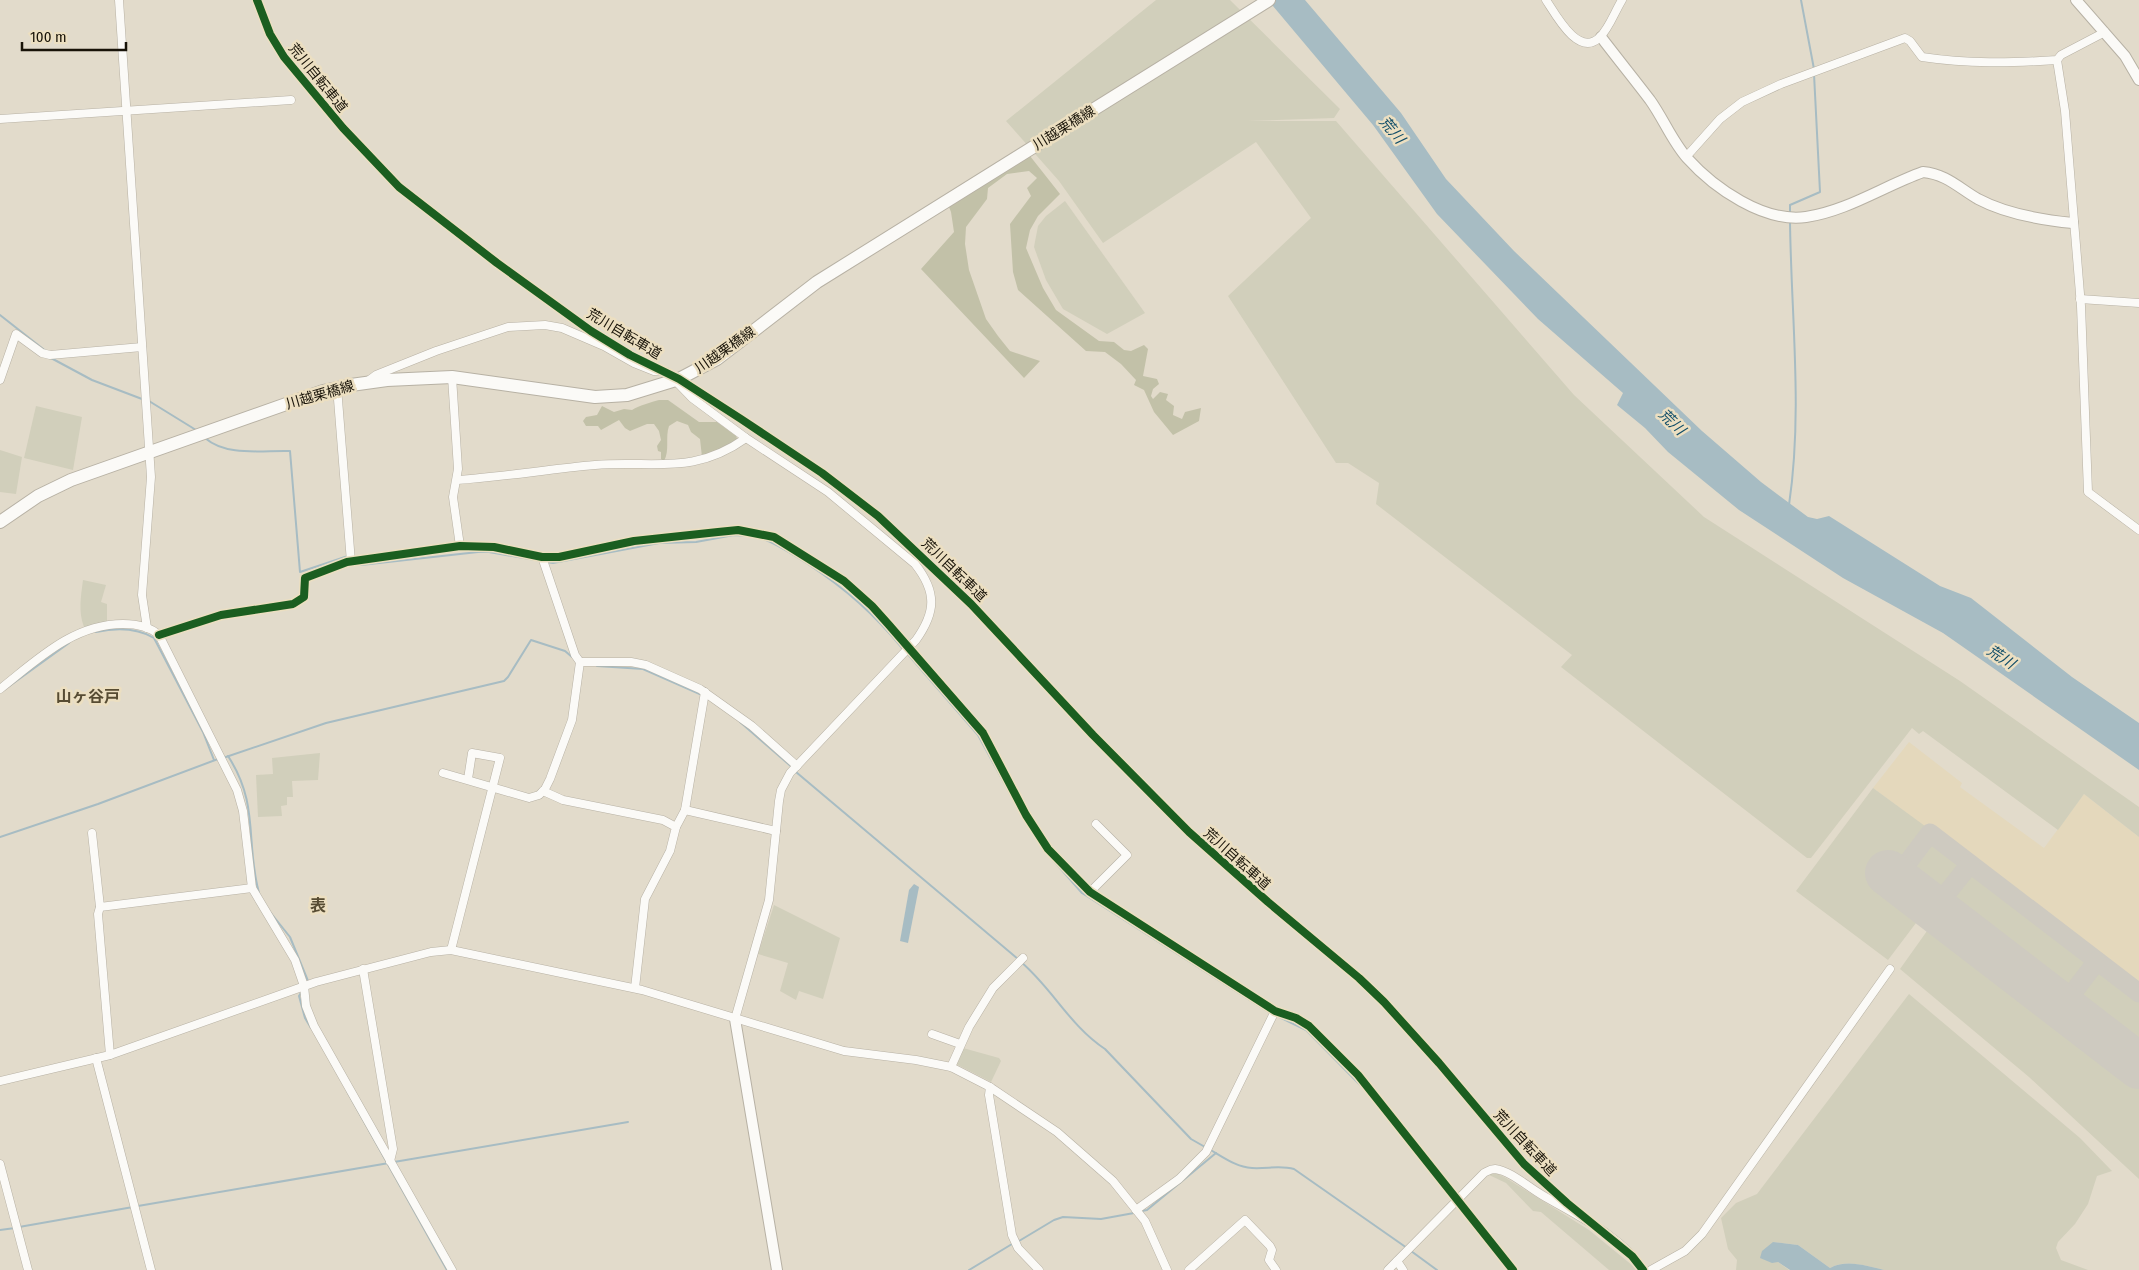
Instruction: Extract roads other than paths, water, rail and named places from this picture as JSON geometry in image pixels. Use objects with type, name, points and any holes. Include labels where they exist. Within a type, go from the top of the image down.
[{"type":"main road","name":"川越栗橋線","points":[[0,522],[22,505],[54,487],[337,387],[366,382],[452,377],[595,397],[627,395],[674,381],[717,359],[795,298],[841,267],[1269,0]]},
{"type":"street","points":[[119,0],[152,494],[142,595],[147,628]]},
{"type":"street","points":[[1546,0],[1561,22],[1582,43],[1592,43],[1601,37],[1622,0]]},
{"type":"street","points":[[2076,0],[2125,56],[2139,80]]},
{"type":"street","points":[[2104,32],[2061,55],[2057,60],[2065,111],[2080,299],[2088,492],[2139,530]]},
{"type":"street","points":[[1601,37],[1651,102],[1686,157],[1716,184],[1745,202],[1781,218],[1804,217],[1829,212],[1923,172],[1937,173],[1979,200],[2002,208],[2038,218],[2073,224]]},
{"type":"street","points":[[1686,157],[1720,119],[1742,102],[1781,84],[1905,38],[1910,41],[1922,57],[1986,63],[2057,60]]},
{"type":"street","points":[[0,119],[291,100]]},
{"type":"street","points":[[2080,299],[2139,303]]},
{"type":"street","points":[[366,382],[376,375],[400,365],[488,332],[508,327],[545,325],[580,335],[654,371],[667,372],[692,398],[746,438],[792,467],[852,510],[915,564],[924,575],[931,592],[928,622],[916,640],[853,709],[797,766],[781,790],[769,900],[735,1019],[777,1270]]},
{"type":"street","points":[[0,380],[4,352],[16,334],[47,354],[142,347]]},
{"type":"street","points":[[452,377],[457,480],[453,497],[460,546]]},
{"type":"street","points":[[337,387],[351,562]]},
{"type":"street","points":[[457,480],[602,465],[688,464],[728,451],[746,438]]},
{"type":"street","points":[[158,635],[221,615],[293,604],[303,600],[305,578],[351,562],[460,546],[494,547],[542,557],[559,557],[585,550],[662,538],[738,530],[774,537],[844,581],[872,606],[983,733],[1026,815],[1048,849],[1090,892],[1275,1011],[1296,1018],[1308,1026],[1358,1075],[1455,1202],[1513,1270]]},
{"type":"street","points":[[444,773],[529,798],[543,791],[550,779],[572,720],[580,662],[575,655],[542,557]]},
{"type":"street","points":[[0,689],[54,647],[85,630],[116,624],[134,624],[147,628],[158,635],[238,790],[243,811],[252,888],[286,943],[304,986],[306,1006],[314,1026],[452,1270]]},
{"type":"street","points":[[580,662],[631,662],[646,665],[705,692],[752,726],[797,766]]},
{"type":"street","points":[[635,988],[645,899],[670,850],[676,827],[684,810],[705,692]]},
{"type":"street","points":[[451,950],[500,758],[472,753],[468,779]]},
{"type":"street","points":[[543,791],[563,800],[663,820],[676,827]]},
{"type":"street","points":[[684,810],[776,831]]},
{"type":"street","points":[[1090,892],[1126,856],[1096,824]]},
{"type":"street","points":[[92,833],[100,907],[98,914],[110,1055]]},
{"type":"street","points":[[100,907],[252,888]]},
{"type":"street","points":[[0,1081],[110,1055],[304,986],[430,952],[451,950],[635,988],[844,1051],[916,1060],[951,1067],[990,1087],[1057,1132],[1090,1159],[1113,1181],[1151,1232],[1164,1270]]},
{"type":"street","points":[[951,1067],[960,1044],[993,988],[1023,958]]},
{"type":"street","points":[[364,969],[393,1149],[390,1161]]},
{"type":"street","points":[[1651,1270],[1684,1251],[1702,1234],[1890,969]]},
{"type":"street","points":[[1136,1210],[1179,1179],[1206,1152],[1275,1011]]},
{"type":"street","points":[[932,1034],[960,1044]]},
{"type":"street","points":[[96,1058],[151,1270]]},
{"type":"street","points":[[990,1087],[989,1095],[1012,1235],[1018,1248],[1039,1270]]},
{"type":"street","points":[[0,1164],[28,1270]]},
{"type":"street","points":[[1388,1270],[1484,1173],[1491,1169],[1502,1171],[1590,1221],[1632,1256],[1643,1270]]},
{"type":"street","points":[[1189,1270],[1244,1220],[1270,1246],[1272,1250],[1268,1260],[1276,1270]]},
{"type":"street","points":[[1396,1260],[1403,1270]]},
{"type":"water","name":"荒川","points":[[1268,0],[1305,0],[1401,113],[1446,179],[1514,251],[1702,431],[1761,482],[1808,517],[1817,519],[1829,516],[1940,586],[1971,598],[2072,677],[2139,723],[2139,770],[1943,633],[1843,578],[1739,510],[1668,452],[1645,428],[1617,405],[1623,393],[1538,319],[1437,214],[1373,125]]},
{"type":"water","points":[[914,884],[919,887],[908,943],[900,941],[909,890]]},
{"type":"water","points":[[1773,1242],[1798,1245],[1830,1268],[1836,1265],[1850,1264],[1884,1270],[1790,1270],[1778,1262],[1772,1263],[1760,1258],[1762,1251]]},
{"type":"waterway","points":[[1801,0],[1814,69]]},
{"type":"waterway","points":[[1790,213],[1790,205],[1820,192],[1814,74]]},
{"type":"waterway","points":[[1789,505],[1793,470],[1796,399],[1790,221]]},
{"type":"waterway","points":[[0,315],[47,352]]},
{"type":"waterway","points":[[51,358],[92,380],[142,399]]},
{"type":"waterway","points":[[149,401],[196,430]]},
{"type":"waterway","points":[[205,438],[214,444],[234,450],[290,451],[300,572],[348,556]]},
{"type":"waterway","points":[[546,562],[553,563],[659,543],[696,542],[734,535],[749,536]]},
{"type":"waterway","points":[[761,538],[791,553],[835,583],[870,613],[903,649]]},
{"type":"waterway","points":[[358,563],[361,565],[478,552],[489,552],[541,561]]},
{"type":"waterway","points":[[96,632],[126,630],[140,632],[154,638],[203,732],[214,760]]},
{"type":"waterway","points":[[223,758],[326,723],[504,681],[531,640],[565,651],[572,657]]},
{"type":"waterway","points":[[8,687],[69,643]]},
{"type":"waterway","points":[[906,652],[978,735],[1019,810]]},
{"type":"waterway","points":[[597,666],[643,669],[702,695]]},
{"type":"waterway","points":[[740,722],[793,768]]},
{"type":"waterway","points":[[228,756],[238,774],[248,807],[255,874],[259,893]]},
{"type":"waterway","points":[[0,837],[98,804],[218,759]]},
{"type":"waterway","points":[[796,772],[1018,959]]},
{"type":"waterway","points":[[1046,852],[1082,893],[1270,1013]]},
{"type":"waterway","points":[[270,912],[290,937],[308,981]]},
{"type":"waterway","points":[[1021,962],[1042,983],[1081,1029],[1105,1049],[1191,1139],[1205,1147]]},
{"type":"waterway","points":[[302,991],[299,996],[305,1018],[311,1028]]},
{"type":"waterway","points":[[1275,1015],[1306,1030],[1368,1093]]},
{"type":"waterway","points":[[347,1091],[447,1270]]},
{"type":"waterway","points":[[394,1162],[628,1122]]},
{"type":"waterway","points":[[1209,1149],[1240,1166],[1294,1169],[1407,1248]]},
{"type":"waterway","points":[[1142,1211],[1147,1210],[1216,1153]]},
{"type":"waterway","points":[[138,1206],[389,1163]]},
{"type":"waterway","points":[[1431,1173],[1453,1201]]},
{"type":"waterway","points":[[1456,1204],[1462,1212]]},
{"type":"waterway","points":[[19,1227],[133,1207]]},
{"type":"waterway","points":[[1019,1241],[1054,1220],[1063,1217],[1101,1219],[1134,1213]]},
{"type":"waterway","points":[[0,1230],[15,1228]]},
{"type":"waterway","points":[[969,1270],[1012,1244]]},
{"type":"waterway","points":[[1411,1251],[1437,1270]]},
{"type":"district","name":"山ヶ谷戸","points":[[88,696]]},
{"type":"district","name":"表","points":[[318,905]]}]
